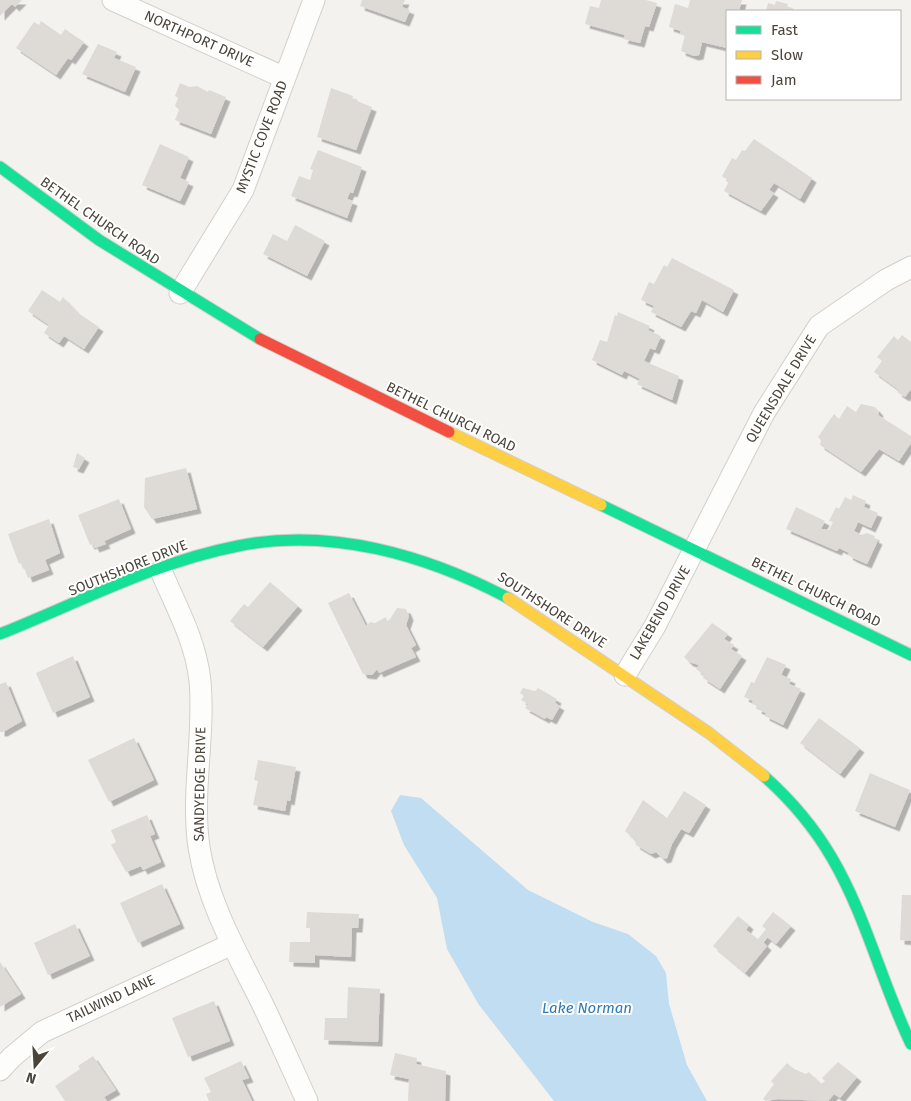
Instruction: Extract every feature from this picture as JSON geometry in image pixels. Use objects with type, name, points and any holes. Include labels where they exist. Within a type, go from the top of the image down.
[{"type":"street","name":"NORTHPORT DRIVE","points":[[113,0],[285,78]]},
{"type":"street","name":"MYSTIC COVE ROAD","points":[[180,293],[243,190],[314,0]]},
{"type":"street","name":"BETHEL CHURCH ROAD","points":[[0,167],[103,244],[180,293],[274,347],[911,655]]},
{"type":"street","name":"QUEENSDALE DRIVE","points":[[695,551],[764,413],[819,326],[886,280],[911,266]]},
{"type":"street","name":"SOUTHSHORE DRIVE","points":[[0,634],[199,556],[249,545],[281,541],[368,546],[412,556],[484,584],[516,602],[625,675],[750,762],[778,786],[799,811],[833,859],[909,1035]]},
{"type":"street","name":"LAKEBEND DRIVE","points":[[625,675],[655,626],[695,551]]},
{"type":"street","name":"SANDYEDGE DRIVE","points":[[161,571],[196,657],[201,705],[197,820],[199,847],[212,893],[232,944],[307,1101]]},
{"type":"street","name":"TAILWIND LANE","points":[[0,1070],[12,1057],[42,1032],[232,944]]},
{"type":"water","name":"Lake Norman","points":[[400,795],[421,798],[528,890],[593,922],[628,934],[656,956],[666,973],[669,1004],[687,1065],[707,1101],[554,1101],[479,1005],[447,949],[437,898],[404,845],[391,811]]},
{"type":"building","points":[[0,0],[22,0],[15,7],[12,4],[0,16]]},
{"type":"building","points":[[362,0],[405,0],[402,7],[410,10],[405,22],[360,6]]},
{"type":"building","points":[[601,0],[646,0],[657,3],[649,27],[645,26],[640,43],[623,39],[625,35],[585,24],[590,6],[599,8]]},
{"type":"building","points":[[690,0],[742,0],[739,10],[726,10],[726,48],[702,42],[699,55],[694,56],[681,51],[685,35],[680,33],[681,31],[669,27],[675,4],[688,8]]},
{"type":"building","points":[[776,1],[788,4],[787,7],[794,9],[766,10],[768,3],[775,5]]},
{"type":"building","points":[[41,21],[61,35],[65,29],[84,42],[71,60],[68,58],[56,75],[16,48],[34,22],[39,25]]},
{"type":"building","points":[[98,44],[117,52],[114,58],[136,67],[125,92],[82,74]]},
{"type":"building","points":[[180,83],[189,87],[197,86],[208,92],[209,90],[226,97],[211,134],[175,120],[179,110],[175,106],[178,98],[175,96]]},
{"type":"building","points":[[331,88],[353,96],[352,99],[372,107],[356,150],[317,137]]},
{"type":"building","points":[[754,139],[812,178],[800,199],[774,183],[769,190],[774,193],[761,211],[724,191],[729,181],[722,176],[732,158],[736,160],[742,150],[745,151]]},
{"type":"building","points":[[160,144],[189,157],[180,178],[189,182],[180,201],[142,185]]},
{"type":"building","points":[[318,150],[362,167],[353,193],[350,192],[347,199],[353,201],[347,218],[291,196],[299,176],[310,180],[313,170],[310,169]]},
{"type":"building","points":[[295,225],[325,241],[307,276],[263,254],[273,234],[287,241]]},
{"type":"building","points":[[672,258],[734,290],[723,312],[702,300],[696,313],[691,311],[681,327],[651,312],[654,306],[641,300],[649,282],[654,284],[664,265],[667,267]]},
{"type":"building","points":[[42,290],[60,302],[63,297],[78,313],[99,327],[84,349],[64,336],[59,343],[44,333],[49,325],[28,311]]},
{"type":"building","points":[[618,312],[650,326],[648,330],[661,336],[655,350],[650,348],[644,361],[679,376],[672,400],[637,384],[640,379],[624,371],[622,375],[592,360],[600,340],[607,342],[615,315],[617,316]]},
{"type":"building","points":[[902,335],[911,342],[911,389],[905,397],[897,392],[899,390],[874,372],[882,361],[877,357],[894,336],[898,340]]},
{"type":"building","points":[[861,404],[875,407],[879,412],[878,415],[911,436],[911,443],[899,461],[879,449],[861,472],[820,445],[821,440],[818,437],[834,414],[839,419],[847,406],[856,412]]},
{"type":"building","points":[[77,453],[85,458],[79,469],[73,467]]},
{"type":"building","points":[[186,468],[197,509],[152,519],[144,507],[145,478]]},
{"type":"building","points":[[853,495],[866,501],[864,507],[878,513],[871,528],[858,522],[854,531],[861,535],[867,533],[875,536],[874,538],[878,540],[867,564],[853,558],[848,555],[849,553],[839,548],[837,551],[786,529],[796,507],[825,521],[821,529],[829,530],[833,522],[829,521],[836,507],[839,509],[845,497],[851,500]]},
{"type":"building","points":[[119,499],[131,529],[104,541],[106,544],[95,548],[93,544],[90,545],[78,515]]},
{"type":"building","points":[[49,519],[60,553],[45,560],[49,570],[28,578],[22,563],[19,564],[8,534]]},
{"type":"building","points":[[270,582],[298,606],[263,647],[230,621],[244,604],[248,607]]},
{"type":"building","points":[[349,593],[366,626],[370,622],[375,623],[386,617],[387,621],[397,608],[406,609],[409,616],[406,625],[416,645],[411,648],[416,657],[379,673],[377,669],[372,675],[363,674],[328,603]]},
{"type":"building","points":[[712,623],[728,634],[724,639],[734,645],[731,649],[742,656],[720,689],[703,678],[704,675],[696,669],[699,665],[689,662],[684,657]]},
{"type":"building","points":[[73,656],[90,697],[53,713],[36,673]]},
{"type":"building","points":[[767,657],[786,665],[781,675],[791,679],[789,684],[801,689],[783,725],[765,716],[766,713],[757,709],[758,706],[752,704],[753,701],[744,697],[751,682],[754,683]]},
{"type":"building","points":[[6,682],[22,721],[0,732],[0,684]]},
{"type":"building","points":[[523,688],[535,691],[538,688],[557,699],[555,703],[560,706],[552,720],[546,717],[545,719],[525,708],[528,704],[521,700],[524,696],[520,693]]},
{"type":"building","points":[[819,718],[860,748],[840,774],[800,743]]},
{"type":"building","points":[[134,738],[154,780],[109,802],[88,760]]},
{"type":"building","points":[[258,760],[296,767],[290,801],[287,800],[285,811],[253,805],[258,781],[254,780]]},
{"type":"building","points":[[870,773],[910,790],[895,827],[855,811]]},
{"type":"building","points":[[684,791],[706,805],[689,833],[681,829],[672,844],[667,858],[663,859],[656,852],[651,854],[636,845],[635,840],[625,831],[643,800],[667,818]]},
{"type":"building","points":[[147,815],[155,834],[150,836],[161,862],[143,870],[141,866],[126,872],[111,845],[116,842],[111,830]]},
{"type":"building","points":[[162,884],[180,924],[138,943],[120,903]]},
{"type":"building","points":[[902,895],[911,895],[911,941],[900,940]]},
{"type":"building","points":[[307,912],[359,914],[358,928],[352,928],[351,957],[315,955],[315,963],[289,962],[290,942],[310,942],[310,928],[306,928]]},
{"type":"building","points":[[773,912],[791,926],[776,944],[767,937],[763,942],[767,946],[745,973],[713,946],[738,916],[749,925],[746,930],[758,939],[766,929],[762,926]]},
{"type":"building","points":[[75,924],[90,956],[48,975],[34,943]]},
{"type":"building","points":[[0,962],[21,994],[0,1007]]},
{"type":"building","points":[[348,987],[380,989],[378,1042],[324,1040],[325,1018],[347,1018]]},
{"type":"building","points":[[214,1001],[230,1041],[188,1057],[172,1018]]},
{"type":"building","points":[[395,1053],[417,1058],[416,1064],[446,1071],[445,1101],[408,1101],[409,1079],[390,1075]]},
{"type":"building","points":[[93,1056],[116,1090],[104,1097],[107,1101],[65,1101],[55,1086],[80,1069],[78,1066]]},
{"type":"building","points":[[241,1061],[249,1078],[242,1080],[252,1101],[209,1101],[206,1094],[211,1092],[204,1078]]},
{"type":"building","points":[[838,1062],[857,1077],[840,1098],[834,1094],[828,1101],[778,1099],[766,1101],[763,1099],[774,1084],[771,1081],[787,1063],[794,1069],[806,1074],[809,1072],[821,1084],[825,1081],[822,1078]]},
{"type":"traffic: fast","points":[[0,167],[99,240],[260,339]]},
{"type":"traffic: fast","points":[[601,505],[911,655]]},
{"type":"traffic: fast","points":[[0,634],[117,584],[177,562],[238,546],[273,541],[307,540],[377,549],[444,569],[508,598]]},
{"type":"traffic: fast","points":[[764,776],[801,814],[818,835],[832,858],[855,903],[891,998],[911,1044]]},
{"type":"traffic: slow","points":[[449,432],[601,505]]},
{"type":"traffic: slow","points":[[508,598],[709,733],[764,776]]},
{"type":"traffic: jam","points":[[260,339],[449,432]]}]
